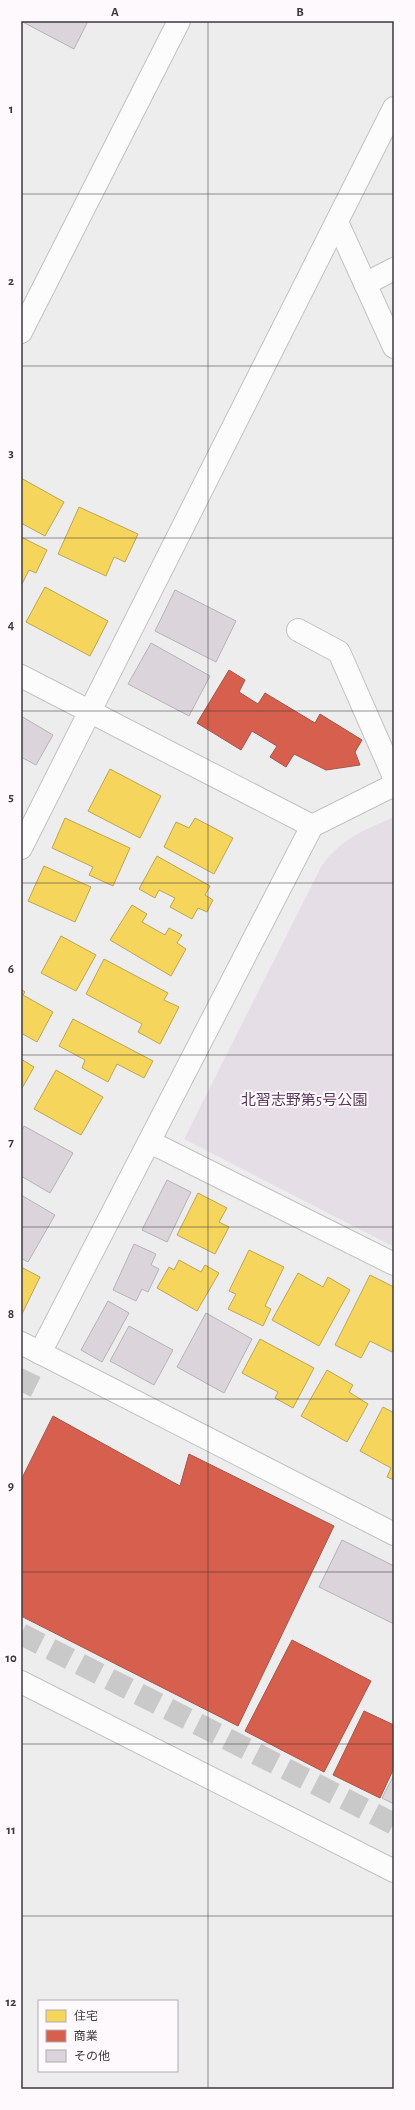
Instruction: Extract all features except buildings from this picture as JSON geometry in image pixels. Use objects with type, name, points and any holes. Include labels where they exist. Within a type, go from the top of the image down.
[{"type":"street","points":[[21,332],[179,21]]},
{"type":"street","points":[[21,848],[394,108]]},
{"type":"street","points":[[337,222],[394,347]]},
{"type":"street","points":[[365,284],[394,269]]},
{"type":"street","points":[[298,630],[340,652],[394,777]]},
{"type":"street","points":[[21,676],[91,710],[312,826]]},
{"type":"street","points":[[40,1353],[312,826],[394,785]]},
{"type":"street","points":[[150,1142],[394,1264]]},
{"type":"street","points":[[21,1343],[394,1534]]},
{"type":"street","points":[[21,1682],[394,1871]]},
{"type":"green space","name":"北習志野第5号公園","points":[[394,817],[394,1247],[184,1139],[321,867],[337,848],[345,842],[363,831]]},
{"type":"tunnel","points":[[21,1392],[40,1353]]},
{"type":"tunnel","points":[[21,1634],[394,1824]]}]
